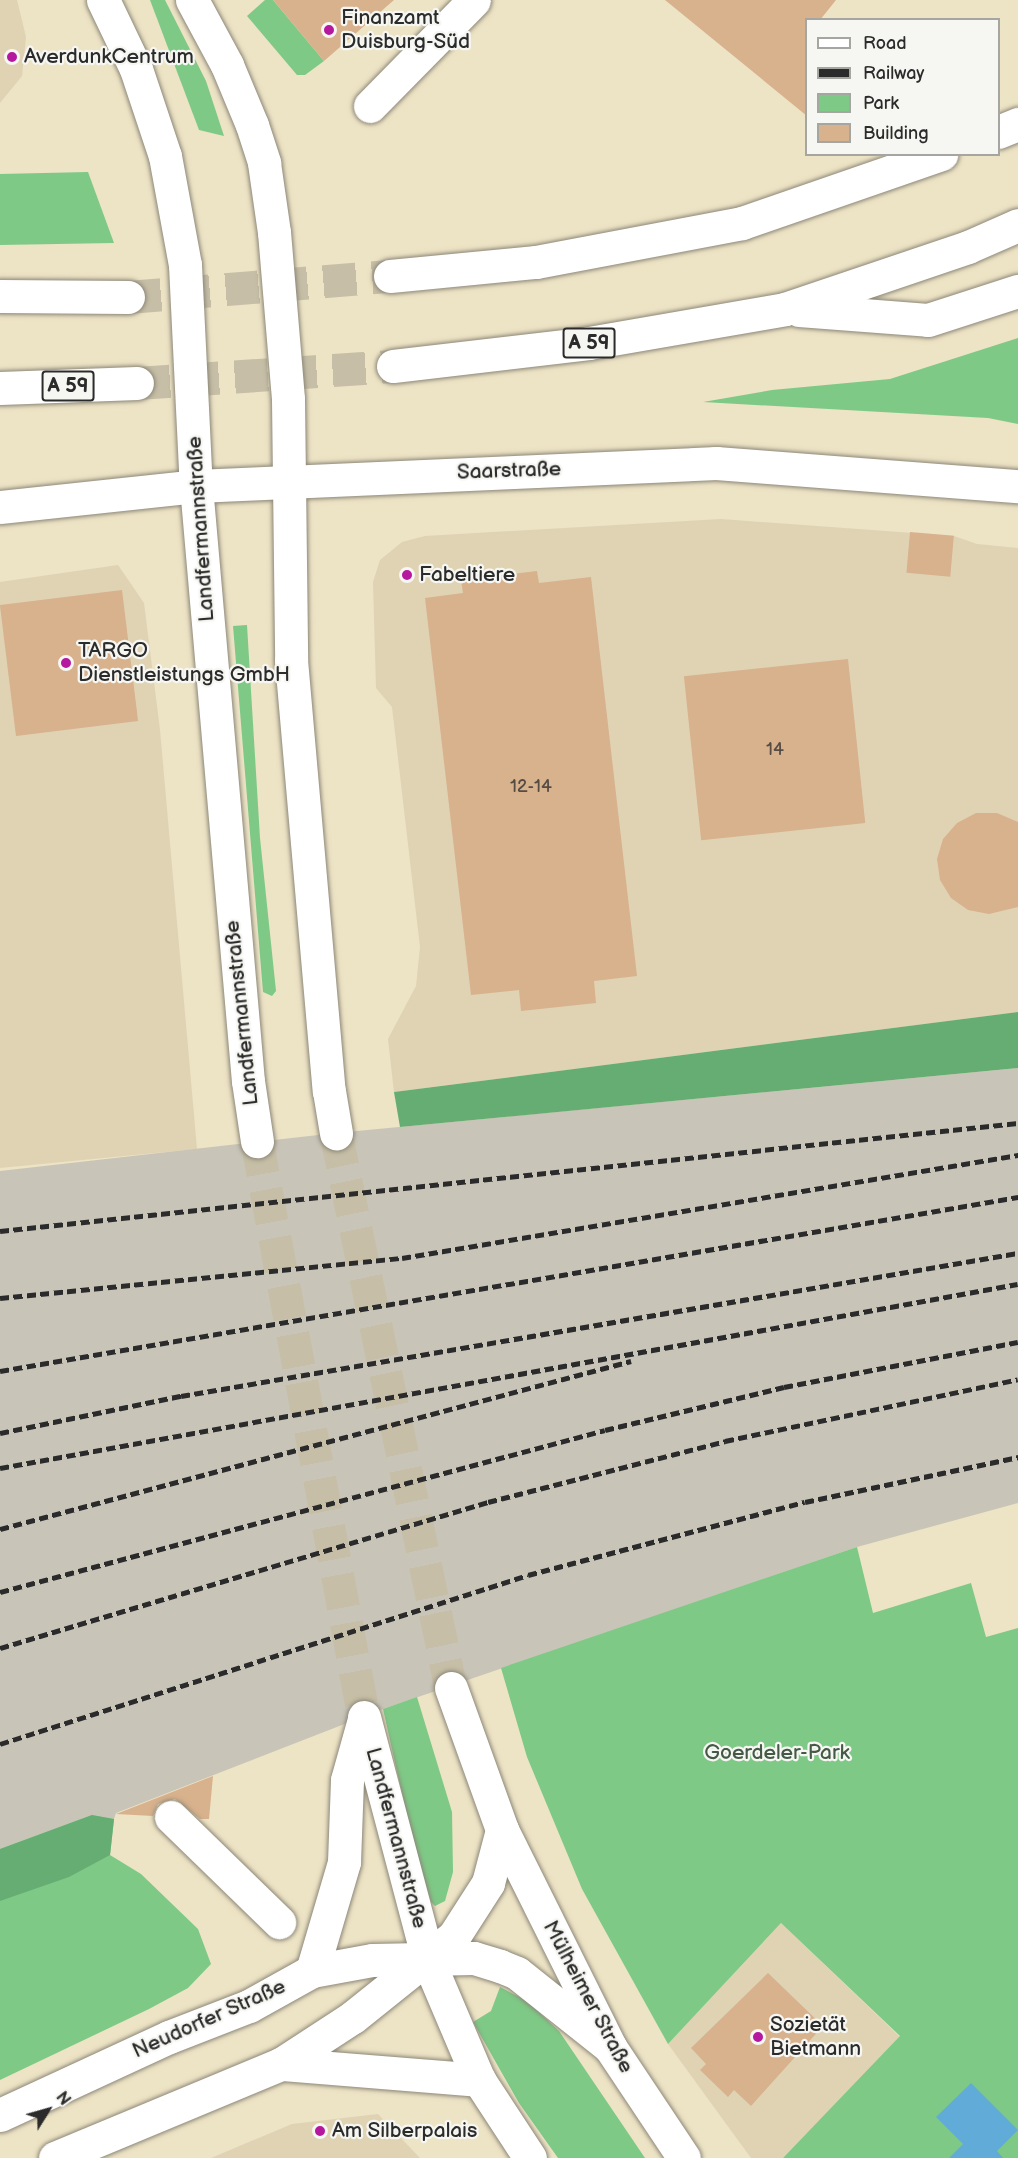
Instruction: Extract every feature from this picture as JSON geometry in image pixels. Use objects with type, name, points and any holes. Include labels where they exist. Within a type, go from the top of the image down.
[{"type":"main road","name":"Landfermannstraße","points":[[102,0],[136,69],[167,167],[185,265],[196,486],[248,1081],[257,1141]]},
{"type":"main road","points":[[192,0],[227,65],[264,163],[274,232],[288,399],[291,660],[329,1091],[336,1133]]},
{"type":"main road","points":[[370,106],[474,0]]},
{"type":"main road","points":[[1000,132],[1018,124]]},
{"type":"main road","points":[[390,276],[536,261],[742,224],[935,156]]},
{"type":"main road","name":"A 59","points":[[393,366],[590,343],[785,309],[968,247],[1018,225]]},
{"type":"main road","points":[[785,309],[928,320],[1018,291]]},
{"type":"main road","points":[[0,296],[128,297]]},
{"type":"main road","name":"A 59","points":[[0,388],[137,383]]},
{"type":"main road","name":"Saarstraße","points":[[0,507],[196,486],[288,480],[716,463],[1018,486]]},
{"type":"main road","points":[[452,1688],[502,1830]]},
{"type":"main road","name":"Landfermannstraße","points":[[312,1971],[344,1862],[347,1780],[364,1717],[428,1960]]},
{"type":"main road","points":[[171,1817],[279,1922]]},
{"type":"main road","name":"Landfermannstraße","points":[[281,2064],[353,2017],[428,1960],[454,1936],[488,1883],[502,1830]]},
{"type":"main road","name":"Mülheimer Straße","points":[[502,1830],[610,2047],[684,2158]]},
{"type":"main road","name":"Neudorfer Straße","points":[[0,2115],[169,2037],[249,2006],[312,1971],[372,1960],[474,1958],[517,1973],[610,2047]]},
{"type":"main road","points":[[428,1960],[479,2080],[530,2158]]},
{"type":"main road","points":[[55,2158],[281,2064],[479,2080]]},
{"type":"shaded area","name":"AverdunkCentrum","points":[[0,0],[17,0],[26,37],[22,76],[0,103]]},
{"type":"shaded area","points":[[721,519],[954,536],[977,544],[1018,548],[1018,1012],[394,1092],[388,1039],[416,986],[420,947],[392,707],[376,688],[373,582],[380,560],[402,542],[425,536]]},
{"type":"shaded area","points":[[118,565],[144,603],[160,730],[197,1149],[0,1168],[0,582]]},
{"type":"shaded area","points":[[1018,1068],[1018,1503],[857,1547],[383,1709],[116,1813],[114,1819],[92,1815],[0,1849],[0,1171],[336,1133]]},
{"type":"shaded area","points":[[781,1923],[900,2037],[783,2158],[751,2158],[668,2044]]},
{"type":"shaded area","points":[[378,2114],[420,2158],[211,2158],[292,2124]]},
{"type":"green space","points":[[150,0],[165,0],[206,81],[224,136],[199,130]]},
{"type":"green space","points":[[265,0],[273,0],[324,61],[305,75],[297,75],[247,16]]},
{"type":"green space","points":[[88,172],[114,243],[0,245],[0,174]]},
{"type":"green space","points":[[1018,338],[1018,424],[988,418],[703,402],[772,390],[890,379]]},
{"type":"green space","points":[[247,625],[260,838],[276,991],[272,996],[263,992],[233,626]]},
{"type":"green space","points":[[1018,1012],[1018,1068],[400,1127],[394,1092]]},
{"type":"green space","name":"Goerdeler-Park","points":[[857,1547],[873,1613],[971,1583],[986,1637],[1018,1628],[1018,2158],[783,2158],[900,2036],[781,1923],[668,2044],[582,1889],[527,1757],[501,1668]]},
{"type":"green space","points":[[417,1697],[452,1812],[453,1872],[445,1901],[435,1906],[431,1902],[412,1838],[383,1709]]},
{"type":"green space","points":[[92,1815],[114,1819],[110,1855],[141,1874],[198,1929],[211,1964],[188,1988],[0,2080],[0,1849]]},
{"type":"green space","points":[[92,1815],[114,1819],[110,1855],[69,1877],[0,1901],[0,1849]]},
{"type":"green space","points":[[500,1987],[527,2001],[559,2031],[645,2158],[558,2158],[519,2103],[473,2022],[491,2011]]},
{"type":"water","points":[[971,2083],[1018,2130],[997,2151],[1003,2158],[949,2158],[963,2144],[936,2117]]},
{"type":"building","name":"Finanzamt Duisburg-Süd","points":[[273,0],[394,0],[324,61]]},
{"type":"building","points":[[665,0],[836,0],[822,18],[805,18],[805,114]]},
{"type":"building","points":[[910,532],[954,536],[950,577],[906,573]]},
{"type":"building","points":[[537,571],[539,583],[591,577],[637,976],[594,981],[596,1003],[521,1011],[519,990],[471,995],[425,598],[463,593],[461,580]]},
{"type":"building","name":"TARGO Dienstleistungs GmbH","points":[[122,590],[138,721],[16,736],[0,605]]},
{"type":"building","points":[[848,659],[865,823],[701,840],[684,676]]},
{"type":"building","points":[[976,813],[997,813],[1018,822],[1018,907],[989,914],[968,910],[951,898],[940,880],[937,859],[943,839],[957,823]]},
{"type":"building","points":[[213,1776],[209,1819],[200,1819],[175,1799],[158,1804],[153,1816],[116,1814]]},
{"type":"building","name":"Sozietät Bietmann","points":[[768,1973],[823,2026],[751,2106],[734,2090],[728,2097],[700,2070],[706,2064],[691,2048]]},
{"type":"tunnel","points":[[128,297],[390,276]]},
{"type":"tunnel","points":[[137,383],[393,366]]},
{"type":"tunnel","points":[[336,1133],[451,1688]]},
{"type":"tunnel","points":[[257,1141],[364,1717]]},
{"type":"railway","points":[[0,1231],[1018,1123]]},
{"type":"railway","points":[[0,1298],[402,1258],[1018,1155]]},
{"type":"railway","points":[[0,1371],[1018,1197]]},
{"type":"railway","points":[[0,1433],[181,1396],[1018,1253]]},
{"type":"railway","points":[[0,1468],[1018,1284]]},
{"type":"railway","points":[[0,1592],[605,1430],[784,1387],[1018,1342]]},
{"type":"railway","points":[[0,1529],[631,1361]]},
{"type":"railway","points":[[0,1648],[488,1502],[725,1441],[1018,1379]]},
{"type":"railway","points":[[0,1744],[528,1575],[805,1502],[1018,1457]]},
{"type":"place","name":"Finanzamt Duisburg-Süd","points":[[329,30]]},
{"type":"place","name":"AverdunkCentrum","points":[[12,57]]},
{"type":"place","name":"Fabeltiere","points":[[407,575]]},
{"type":"place","name":"TARGO Dienstleistungs GmbH","points":[[66,663]]},
{"type":"place","name":"Sozietät Bietmann","points":[[758,2037]]},
{"type":"place","name":"Am Silberpalais","points":[[320,2131]]}]
